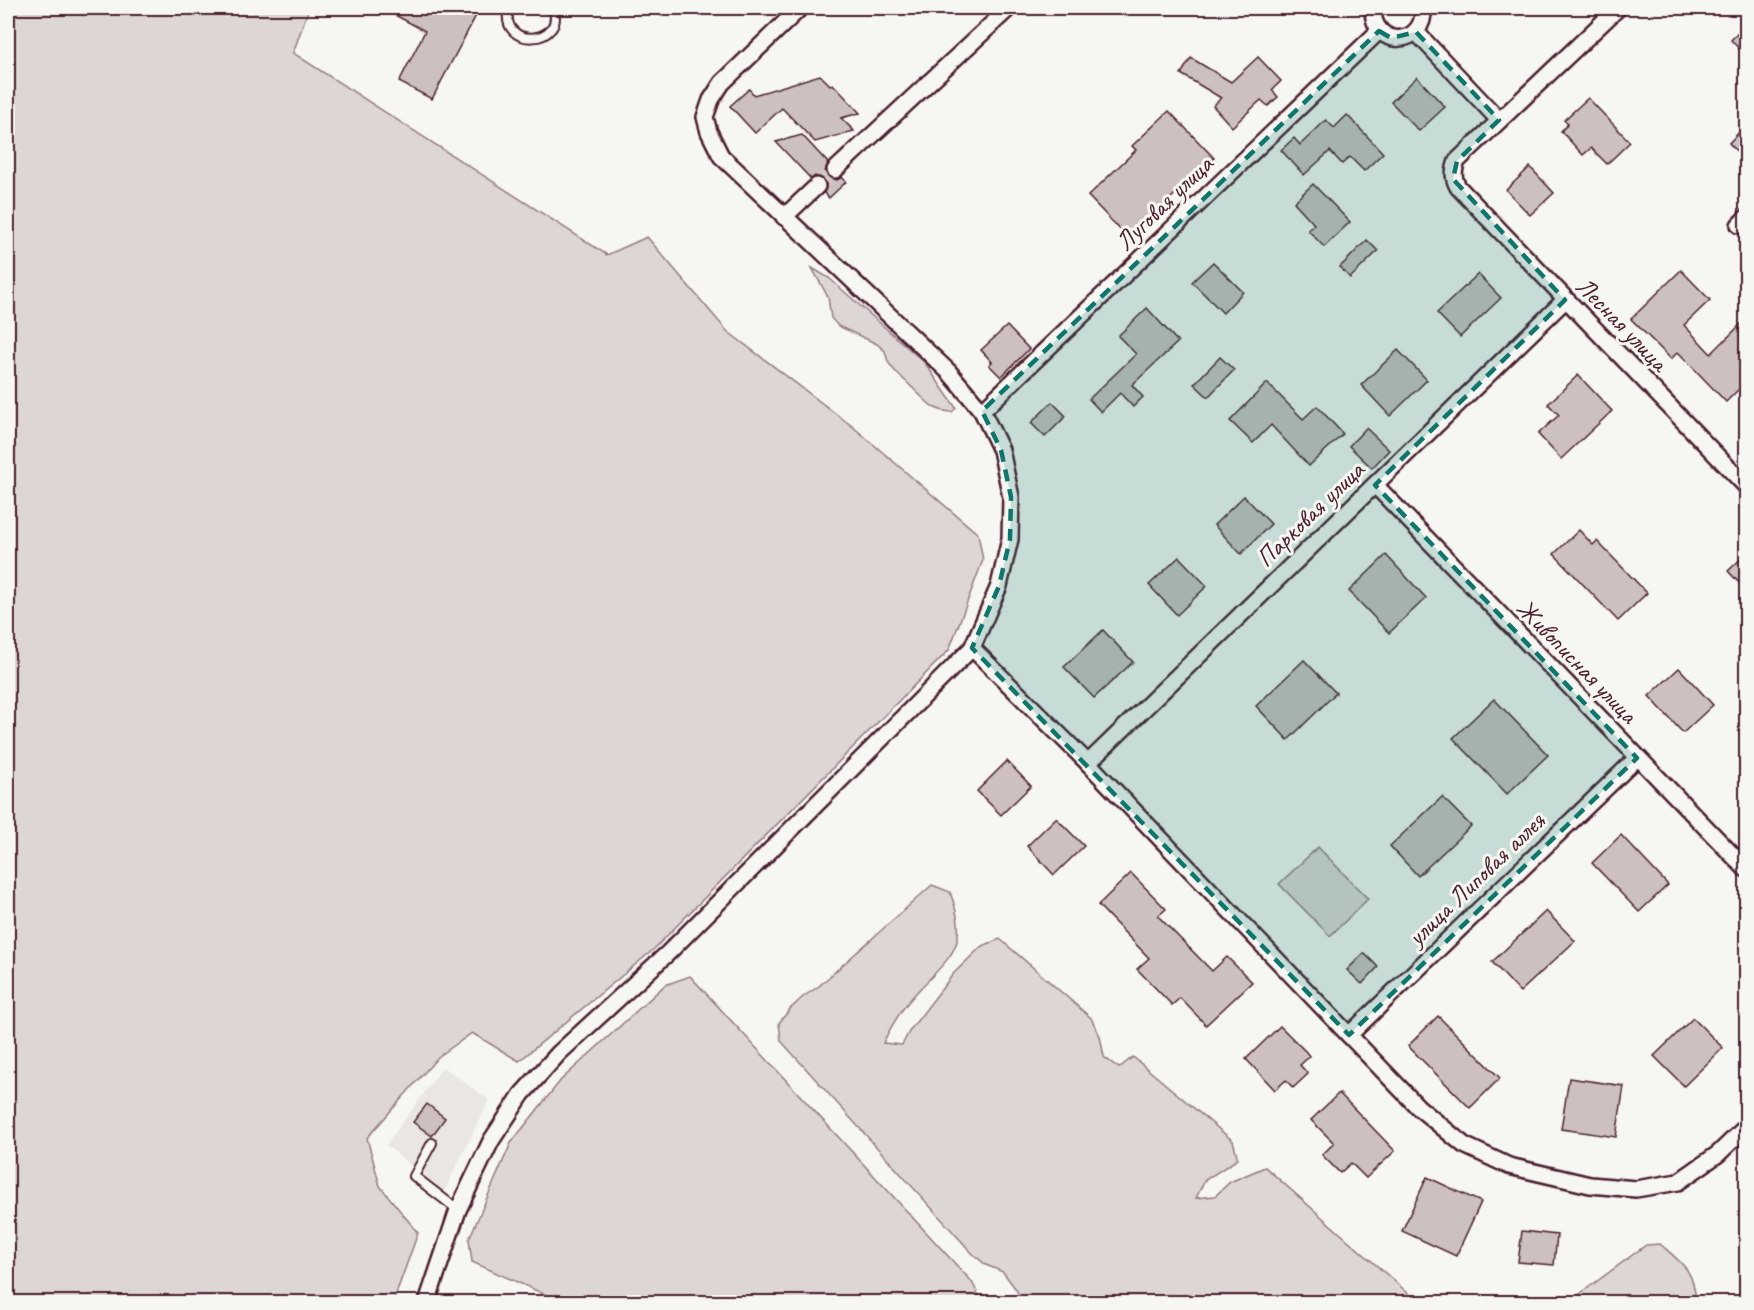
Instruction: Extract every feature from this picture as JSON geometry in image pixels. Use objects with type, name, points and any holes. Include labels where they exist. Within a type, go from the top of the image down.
[{"type":"street","points":[[427,1302],[458,1210],[491,1142],[522,1094],[559,1053],[668,953],[972,648],[999,586],[1010,539],[1011,497],[1001,450],[982,411],[949,372],[721,156],[709,132],[705,117],[711,100],[722,83],[800,8]]},
{"type":"street","points":[[835,170],[1009,8]]},
{"type":"street","points":[[1373,8],[1373,19],[1379,31],[1391,38],[1404,38],[1416,32],[1422,21],[1423,8]]},
{"type":"street","points":[[1416,32],[1499,120],[1618,8]]},
{"type":"street","name":"Луговая улица","points":[[982,411],[1379,31]]},
{"type":"street","name":"Лесная улица","points":[[1499,120],[1457,161],[1454,179],[1458,188],[1746,486]]},
{"type":"street","points":[[784,217],[817,186]]},
{"type":"street","name":"Парковая улица","points":[[1088,763],[1565,300]]},
{"type":"street","name":"Живописная улица","points":[[1375,485],[1746,869]]},
{"type":"street","points":[[972,648],[1088,763],[1418,1107],[1464,1145],[1509,1166],[1590,1185],[1636,1189],[1678,1182],[1718,1154],[1746,1127]]},
{"type":"street","name":"улица Липовая аллея","points":[[1349,1035],[1637,758]]},
{"type":"lane","points":[[509,8],[507,16],[512,30],[525,38],[540,38],[551,28],[555,14],[553,8]]},
{"type":"lane","points":[[432,1143],[414,1176],[458,1210]]},
{"type":"highlighted area","points":[[1379,31],[1391,38],[1416,32],[1499,120],[1457,161],[1453,179],[1565,300],[1375,485],[1637,758],[1349,1035],[972,648],[999,586],[1010,539],[1011,497],[1001,450],[982,411]]},
{"type":"shaded area","points":[[8,8],[309,8],[293,53],[607,255],[647,237],[727,331],[852,426],[978,534],[983,560],[949,650],[653,950],[519,1061],[472,1033],[438,1057],[367,1138],[380,1186],[418,1233],[393,1302],[8,1302]]},
{"type":"shaded area","points":[[812,268],[829,278],[925,363],[956,408],[952,412],[933,407],[894,370],[888,362],[885,351],[877,344],[838,326],[831,318],[828,297]]},
{"type":"shaded area","points":[[1318,847],[1368,899],[1330,936],[1279,884]]},
{"type":"shaded area","points":[[932,885],[950,892],[956,911],[958,938],[948,959],[906,1004],[883,1043],[902,1045],[910,1030],[954,973],[982,946],[1000,939],[1091,1018],[1100,1036],[1104,1057],[1119,1068],[1133,1057],[1233,1141],[1238,1159],[1205,1180],[1196,1198],[1215,1196],[1230,1182],[1265,1167],[1418,1302],[1023,1302],[1003,1272],[986,1265],[972,1253],[781,1041],[779,1023],[790,1009]]},
{"type":"shaded area","points":[[690,976],[972,1282],[982,1302],[562,1302],[472,1262],[469,1239],[511,1143],[561,1080],[665,985]]},
{"type":"shaded area","points":[[443,1067],[489,1100],[444,1192],[386,1145]]},
{"type":"shaded area","points":[[1660,1244],[1686,1268],[1693,1282],[1696,1302],[1569,1302],[1646,1245]]},
{"type":"building","points":[[382,8],[480,8],[432,99],[399,82],[425,31]]},
{"type":"building","points":[[1746,25],[1746,56],[1731,40]]},
{"type":"building","points":[[1258,57],[1281,81],[1272,90],[1278,97],[1268,106],[1261,100],[1232,127],[1213,106],[1221,98],[1181,74],[1191,58],[1231,82]]},
{"type":"building","points":[[820,75],[830,85],[833,84],[860,113],[841,118],[854,131],[815,142],[782,108],[755,133],[730,106],[749,89],[754,95]]},
{"type":"building","points":[[1417,77],[1445,107],[1419,131],[1391,102]]},
{"type":"building","points":[[1588,98],[1630,142],[1607,164],[1591,148],[1583,155],[1561,131],[1568,124],[1564,120]]},
{"type":"building","points":[[1169,111],[1214,158],[1128,238],[1088,196],[1136,150],[1132,146]]},
{"type":"building","points":[[1347,115],[1383,153],[1364,171],[1350,157],[1342,164],[1330,151],[1304,175],[1281,150],[1294,138],[1300,145],[1326,120],[1334,128]]},
{"type":"building","points":[[1746,125],[1746,161],[1729,143]]},
{"type":"building","points":[[802,135],[828,163],[825,172],[828,177],[837,180],[842,177],[846,182],[829,198],[824,193],[827,184],[824,179],[815,176],[811,179],[776,142]]},
{"type":"building","points":[[1530,167],[1554,193],[1530,215],[1506,190]]},
{"type":"building","points":[[1313,184],[1350,222],[1324,247],[1308,230],[1314,224],[1294,202]]},
{"type":"building","points":[[1367,240],[1378,251],[1350,278],[1340,267]]},
{"type":"building","points":[[1213,262],[1243,292],[1223,313],[1192,282]]},
{"type":"building","points":[[1681,270],[1710,300],[1684,325],[1711,354],[1746,319],[1746,382],[1726,402],[1678,352],[1671,359],[1631,319]]},
{"type":"building","points":[[1478,274],[1501,298],[1460,337],[1437,313]]},
{"type":"building","points":[[1147,308],[1178,342],[1132,385],[1143,397],[1133,407],[1120,393],[1101,412],[1089,399],[1136,354],[1118,336]]},
{"type":"building","points":[[1007,326],[1029,349],[1001,377],[989,365],[992,362],[981,350]]},
{"type":"building","points":[[1398,350],[1427,380],[1390,416],[1361,385]]},
{"type":"building","points":[[1220,357],[1234,370],[1208,397],[1194,384]]},
{"type":"building","points":[[1578,375],[1612,411],[1561,459],[1538,434],[1559,415],[1548,404]]},
{"type":"building","points":[[1267,383],[1303,419],[1317,406],[1343,434],[1309,466],[1271,425],[1253,443],[1230,421]]},
{"type":"building","points":[[1052,402],[1066,416],[1045,437],[1031,423]]},
{"type":"building","points":[[1366,428],[1389,450],[1372,468],[1349,446]]},
{"type":"building","points":[[1244,496],[1271,524],[1241,554],[1214,525]]},
{"type":"building","points":[[1579,530],[1593,545],[1597,541],[1647,593],[1618,621],[1554,554]]},
{"type":"building","points":[[1746,554],[1746,590],[1728,571]]},
{"type":"building","points":[[1386,555],[1426,598],[1389,633],[1349,591]]},
{"type":"building","points":[[1179,557],[1207,586],[1177,615],[1149,585]]},
{"type":"building","points":[[1103,630],[1133,662],[1094,698],[1064,667]]},
{"type":"building","points":[[1304,660],[1336,693],[1288,740],[1256,706]]},
{"type":"building","points":[[1679,668],[1713,705],[1683,733],[1649,696]]},
{"type":"building","points":[[1494,699],[1548,755],[1507,794],[1453,738]]},
{"type":"building","points":[[1007,761],[1031,786],[1001,815],[977,791]]},
{"type":"building","points":[[1442,797],[1471,826],[1418,876],[1390,846]]},
{"type":"building","points":[[1056,818],[1084,846],[1054,875],[1027,846]]},
{"type":"building","points":[[1621,835],[1668,885],[1639,912],[1592,863]]},
{"type":"building","points":[[1131,873],[1166,909],[1158,916],[1212,971],[1227,957],[1252,982],[1206,1025],[1180,998],[1172,1005],[1137,969],[1149,958],[1098,905]]},
{"type":"building","points":[[1546,911],[1575,941],[1520,992],[1492,962]]},
{"type":"building","points":[[1364,953],[1378,967],[1362,984],[1347,970]]},
{"type":"building","points":[[1438,1016],[1500,1078],[1470,1108],[1408,1046]]},
{"type":"building","points":[[1693,1018],[1723,1048],[1684,1086],[1654,1056]]},
{"type":"building","points":[[1280,1026],[1310,1056],[1300,1065],[1308,1074],[1293,1088],[1286,1080],[1275,1090],[1246,1059]]},
{"type":"building","points":[[1569,1078],[1624,1086],[1616,1137],[1561,1129]]},
{"type":"building","points":[[1339,1093],[1395,1151],[1366,1178],[1351,1163],[1340,1173],[1322,1155],[1334,1143],[1311,1120]]},
{"type":"building","points":[[427,1104],[445,1118],[432,1136],[413,1122]]},
{"type":"building","points":[[1427,1177],[1481,1202],[1456,1256],[1402,1231]]},
{"type":"building","points":[[1522,1231],[1557,1235],[1554,1265],[1518,1262]]},
{"type":"tunnel","points":[[817,186],[835,170]]}]
